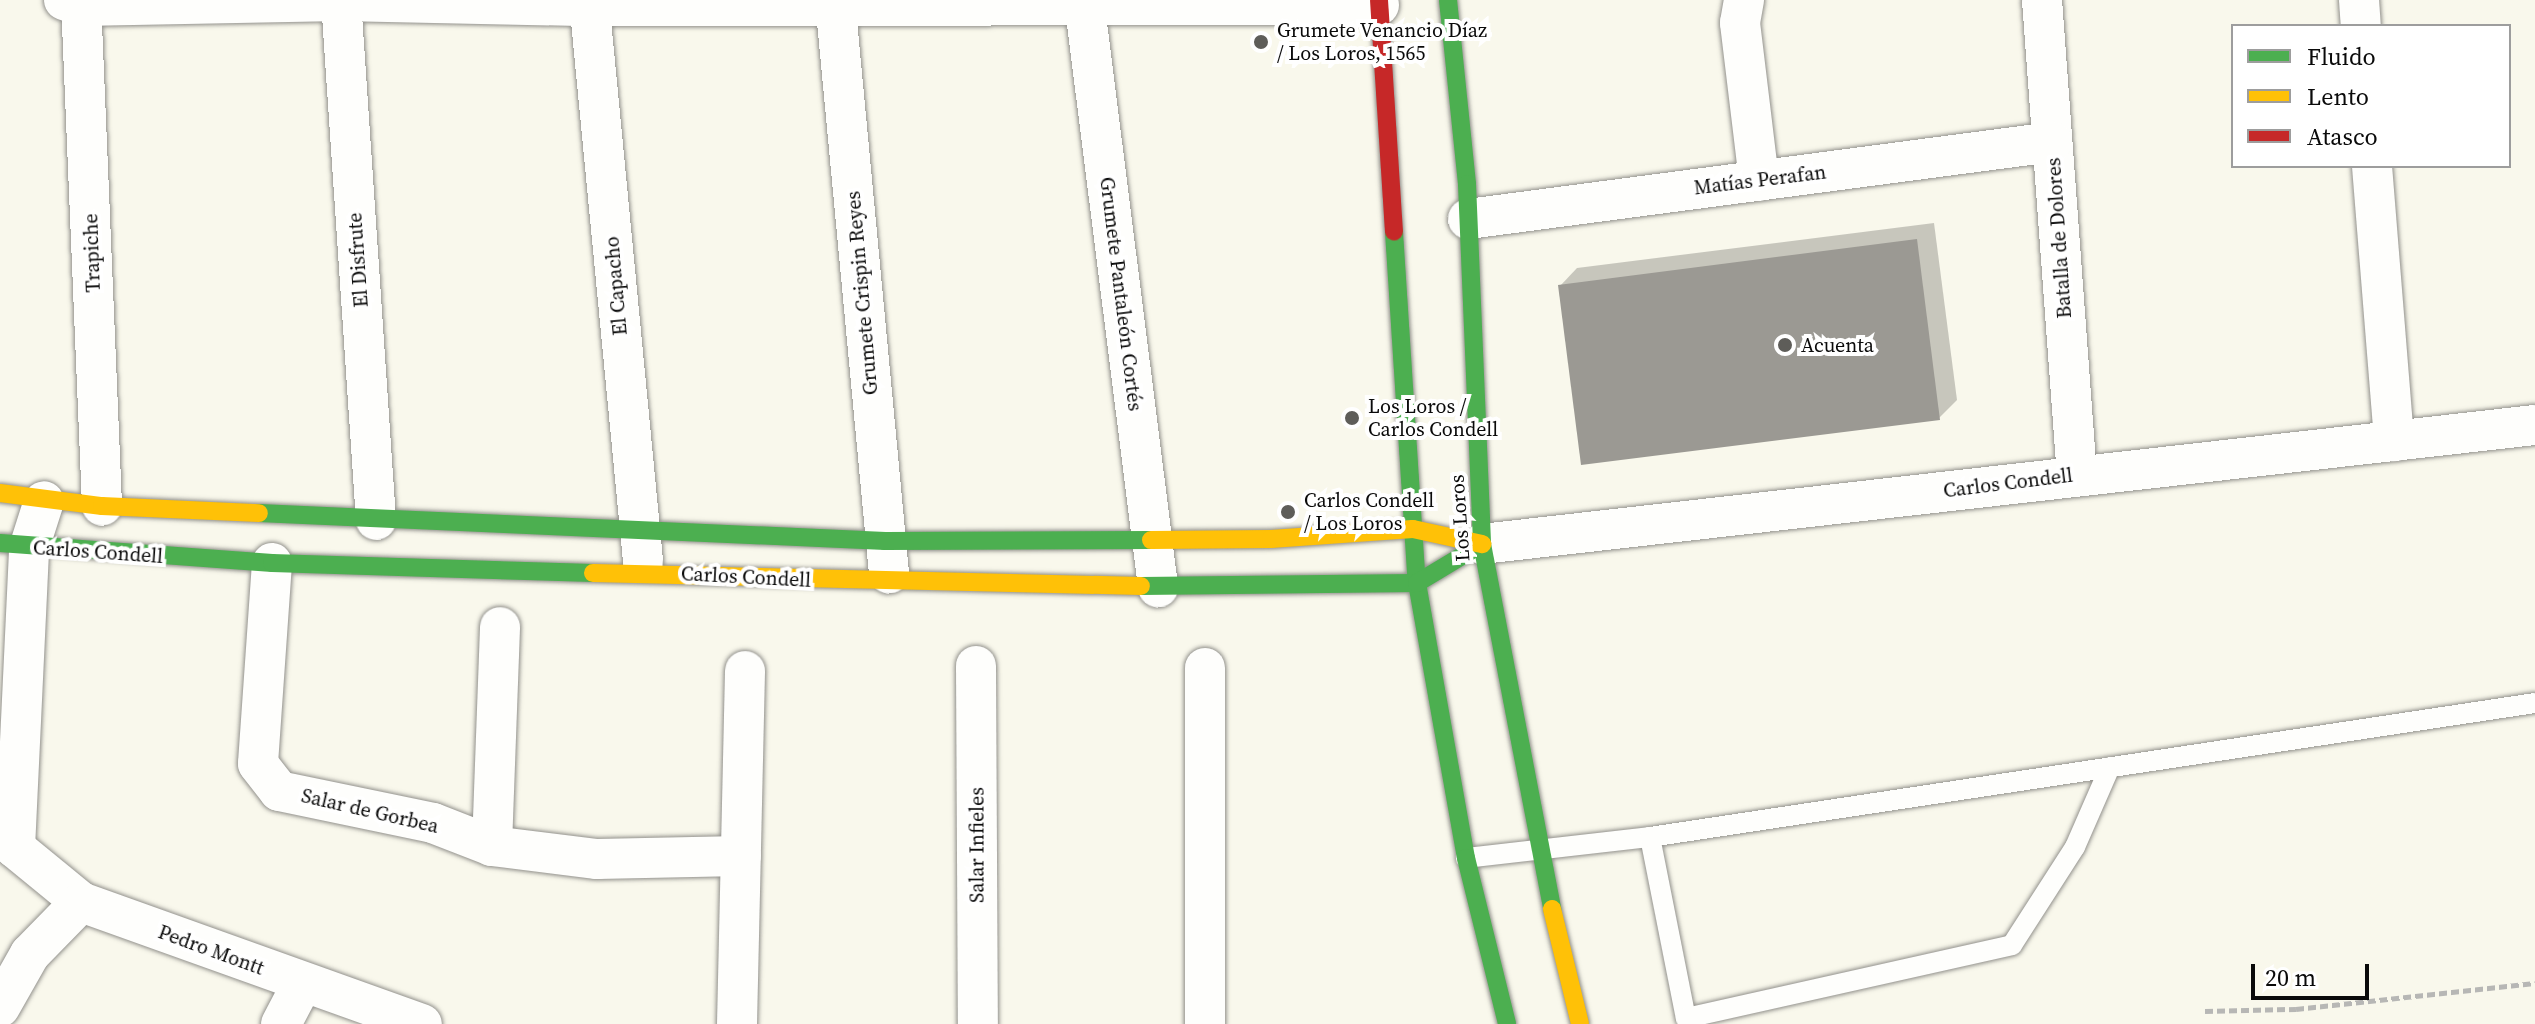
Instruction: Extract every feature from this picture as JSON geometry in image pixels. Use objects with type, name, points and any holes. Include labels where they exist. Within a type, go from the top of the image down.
[{"type":"street","name":"El Disfrute","points":[[341,0],[376,520]]},
{"type":"street","name":"Los Loros","points":[[1448,0],[1468,219],[1482,544],[1537,850],[1580,1024]]},
{"type":"street","points":[[1744,0],[1740,23],[1759,181]]},
{"type":"street","name":"Batalla de Dolores","points":[[2042,0],[2077,475]]},
{"type":"street","points":[[2359,0],[2361,24]]},
{"type":"street","name":"Grumete Crispin Reyes","points":[[835,1],[891,585]]},
{"type":"street","name":"Grumete Pantaleón Cortés","points":[[1084,1],[1158,587]]},
{"type":"street","points":[[75,2],[1379,2],[1417,583],[1466,858],[1507,1024]]},
{"type":"street","name":"Trapiche","points":[[75,2],[102,506]]},
{"type":"street","name":"El Capacho","points":[[589,3],[644,572]]},
{"type":"street","name":"Matías Perafan","points":[[1468,219],[2052,142]]},
{"type":"street","points":[[2372,168],[2394,441]]},
{"type":"street","name":"Carlos Condell","points":[[0,493],[102,506],[885,541],[1271,539],[1413,529],[1482,544],[2535,425]]},
{"type":"street","points":[[7,849],[15,545],[44,501]]},
{"type":"street","name":"Carlos Condell","points":[[15,545],[272,563],[644,572],[891,585],[1158,587],[1417,583],[1482,544]]},
{"type":"street","name":"Salar de Gorbea","points":[[272,563],[258,764],[279,791],[433,823],[492,846],[597,859],[741,856]]},
{"type":"street","points":[[492,846],[500,627]]},
{"type":"street","name":"Salar Infieles","points":[[976,666],[978,1024]]},
{"type":"street","points":[[1205,668],[1205,1024]]},
{"type":"street","points":[[737,1024],[745,671]]},
{"type":"street","name":"Pedro Montt","points":[[7,849],[81,902],[302,984],[422,1024]]},
{"type":"street","points":[[0,1007],[30,954],[81,902]]},
{"type":"street","points":[[281,1024],[302,984]]},
{"type":"lane","points":[[1466,858],[1650,837],[2535,703]]},
{"type":"lane","points":[[1650,837],[1686,1018],[2012,945],[2075,847],[2110,767]]},
{"type":"path","points":[[2205,1011],[2296,1009],[2535,983]]},
{"type":"building","points":[[1917,239],[1940,420],[1581,465],[1558,285]]},
{"type":"traffic: fast","points":[[1448,0],[1467,184],[1482,544],[1552,909]]},
{"type":"traffic: fast","points":[[1394,232],[1417,583],[1466,858],[1507,1024]]},
{"type":"traffic: fast","points":[[259,513],[885,541],[1151,540]]},
{"type":"traffic: fast","points":[[0,543],[272,563],[593,573]]},
{"type":"traffic: fast","points":[[1141,586],[1417,583],[1482,544]]},
{"type":"traffic: slow","points":[[0,493],[102,506],[259,513]]},
{"type":"traffic: slow","points":[[1151,540],[1271,539],[1413,529],[1482,544]]},
{"type":"traffic: slow","points":[[593,573],[1141,586]]},
{"type":"traffic: slow","points":[[1552,909],[1580,1024]]},
{"type":"traffic: jam","points":[[1379,0],[1394,232]]},
{"type":"place","name":"Grumete Venancio Díaz / Los Loros, 1565","points":[[1261,42]]},
{"type":"place","name":"Acuenta","points":[[1785,345]]},
{"type":"place","name":"Los Loros / Carlos Condell","points":[[1352,418]]},
{"type":"place","name":"Carlos Condell / Los Loros","points":[[1288,512]]}]
